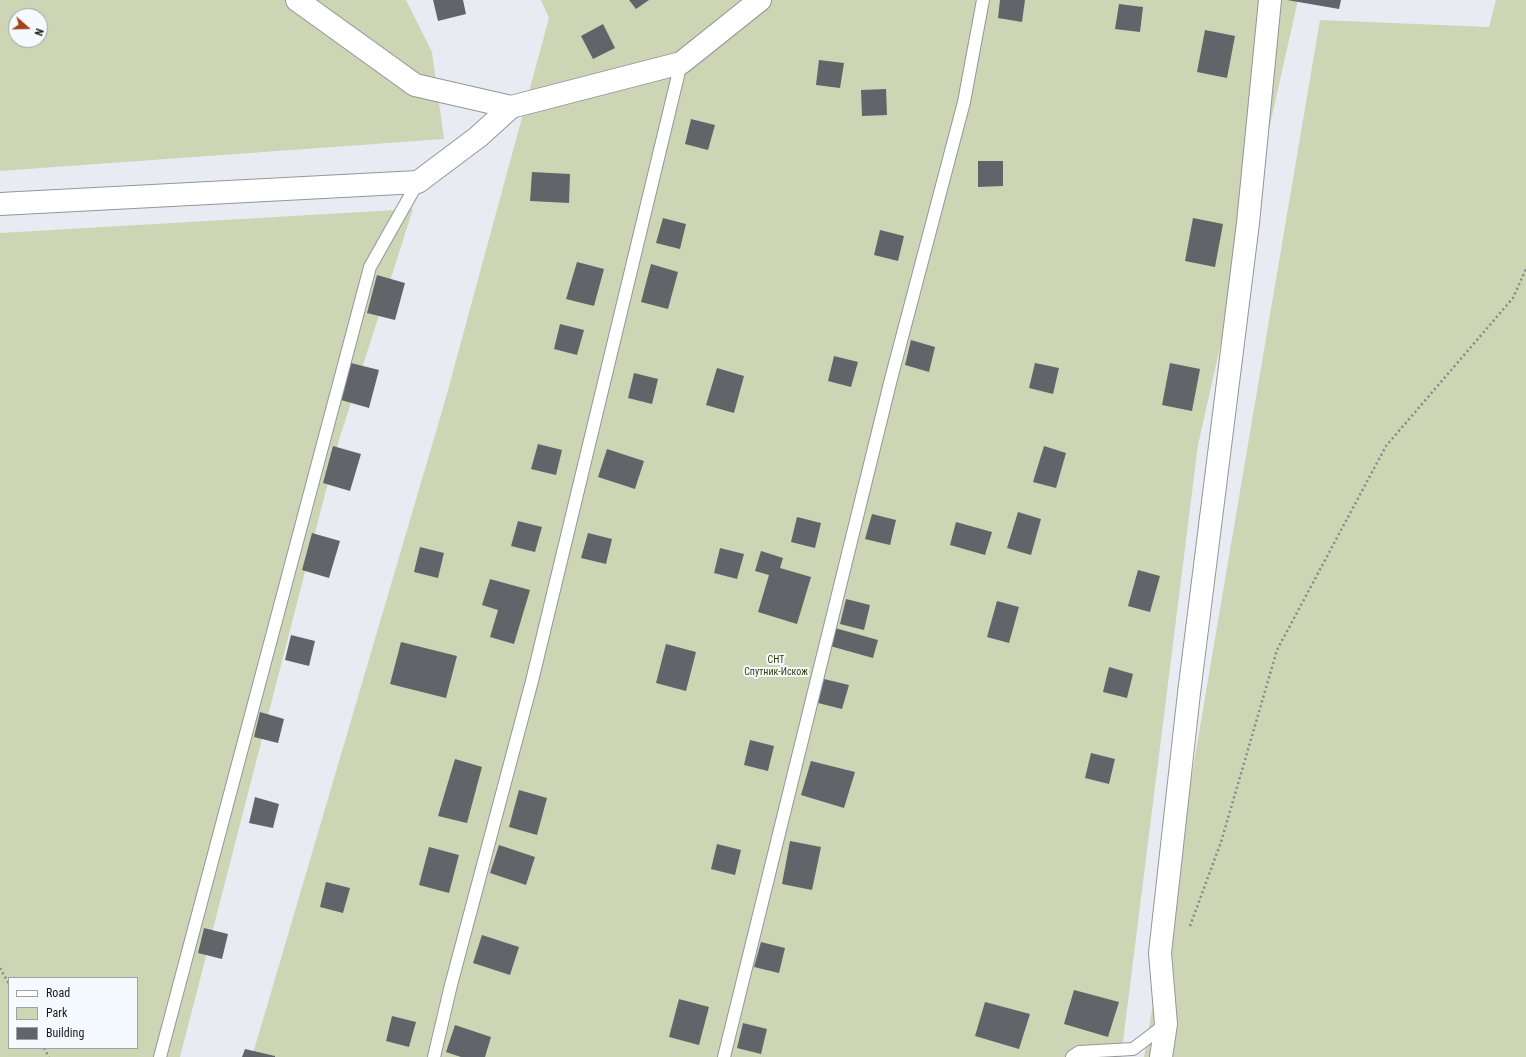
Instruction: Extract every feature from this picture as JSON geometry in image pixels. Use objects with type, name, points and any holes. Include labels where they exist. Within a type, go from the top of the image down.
[{"type":"street","points":[[297,0],[416,85],[511,107],[681,63],[757,1]]},
{"type":"street","points":[[1161,1057],[1166,1024],[1160,953],[1189,693],[1248,223],[1270,0]]},
{"type":"street","points":[[0,204],[418,182],[478,137],[511,107]]},
{"type":"lane","points":[[724,1057],[891,379],[964,102],[983,0]]},
{"type":"lane","points":[[434,1057],[451,985],[532,681],[681,63]]},
{"type":"lane","points":[[160,1057],[370,267],[418,182]]},
{"type":"lane","points":[[1072,1057],[1079,1052],[1133,1049],[1166,1024]]},
{"type":"path","points":[[1189,930],[1221,842],[1277,650],[1386,446],[1514,298],[1526,269]]},
{"type":"path","points":[[0,968],[8,982]]},
{"type":"green space","points":[[0,0],[406,0],[432,52],[444,139],[0,171]]},
{"type":"green space","name":"СНТ Спутник-Искож","points":[[541,0],[1298,0],[1198,445],[1121,1057],[252,1057],[445,401],[549,18]]},
{"type":"green space","points":[[1496,0],[1526,0],[1526,1057],[1144,1057],[1320,20],[1489,27]]},
{"type":"green space","points":[[413,209],[339,440],[180,1057],[0,1057],[0,233]]},
{"type":"building","points":[[433,0],[463,0],[466,14],[438,21]]},
{"type":"building","points":[[629,0],[649,0],[636,9]]},
{"type":"building","points":[[1000,0],[1025,0],[1022,22],[998,18]]},
{"type":"building","points":[[1287,0],[1341,0],[1339,9]]},
{"type":"building","points":[[1119,4],[1143,7],[1140,32],[1115,29]]},
{"type":"building","points":[[603,24],[615,48],[593,59],[581,36]]},
{"type":"building","points":[[1205,30],[1235,36],[1227,78],[1197,72]]},
{"type":"building","points":[[819,60],[844,63],[840,88],[816,85]]},
{"type":"building","points":[[886,89],[887,115],[862,116],[861,90]]},
{"type":"building","points":[[691,119],[715,125],[708,150],[685,144]]},
{"type":"building","points":[[978,161],[1003,161],[1003,186],[978,187]]},
{"type":"building","points":[[532,172],[570,174],[569,203],[530,201]]},
{"type":"building","points":[[663,218],[686,224],[680,249],[656,243]]},
{"type":"building","points":[[1193,218],[1223,224],[1215,267],[1185,261]]},
{"type":"building","points":[[880,230],[904,236],[898,261],[874,255]]},
{"type":"building","points":[[577,262],[604,269],[594,306],[566,299]]},
{"type":"building","points":[[651,264],[678,272],[668,309],[641,302]]},
{"type":"building","points":[[377,275],[405,283],[395,320],[367,313]]},
{"type":"building","points":[[560,324],[584,330],[577,355],[554,349]]},
{"type":"building","points":[[911,340],[935,347],[929,372],[905,365]]},
{"type":"building","points":[[834,356],[858,362],[851,387],[828,381]]},
{"type":"building","points":[[351,363],[379,370],[369,408],[341,400]]},
{"type":"building","points":[[1035,363],[1059,368],[1053,394],[1029,388]]},
{"type":"building","points":[[1170,363],[1200,369],[1192,411],[1162,405]]},
{"type":"building","points":[[717,368],[744,376],[734,413],[706,405]]},
{"type":"building","points":[[634,373],[658,379],[652,404],[628,398]]},
{"type":"building","points":[[538,444],[562,450],[556,475],[531,469]]},
{"type":"building","points":[[333,446],[361,454],[350,491],[323,483]]},
{"type":"building","points":[[1044,446],[1066,453],[1056,488],[1033,482]]},
{"type":"building","points":[[607,449],[644,461],[635,489],[598,477]]},
{"type":"building","points":[[1018,512],[1041,519],[1031,555],[1007,548]]},
{"type":"building","points":[[872,514],[896,520],[890,545],[865,539]]},
{"type":"building","points":[[797,517],[821,523],[815,548],[791,542]]},
{"type":"building","points":[[518,521],[542,527],[535,552],[511,546]]},
{"type":"building","points":[[956,522],[992,532],[985,555],[950,545]]},
{"type":"building","points":[[312,533],[340,541],[329,578],[302,570]]},
{"type":"building","points":[[588,533],[612,539],[606,564],[581,558]]},
{"type":"building","points":[[420,547],[444,553],[438,578],[414,572]]},
{"type":"building","points":[[720,548],[744,554],[737,579],[714,573]]},
{"type":"building","points":[[761,551],[783,558],[780,568],[811,577],[797,624],[758,612],[769,575],[755,571]]},
{"type":"building","points":[[1138,570],[1160,576],[1150,612],[1128,606]]},
{"type":"building","points":[[490,579],[530,590],[514,644],[490,637],[498,610],[482,605]]},
{"type":"building","points":[[846,599],[870,605],[864,630],[840,624]]},
{"type":"building","points":[[997,601],[1019,607],[1009,643],[987,637]]},
{"type":"building","points":[[835,628],[878,640],[873,658],[830,646]]},
{"type":"building","points":[[291,635],[315,641],[309,666],[285,660]]},
{"type":"building","points":[[401,642],[457,656],[446,698],[390,684]]},
{"type":"building","points":[[666,644],[696,652],[686,691],[656,683]]},
{"type":"building","points":[[1109,667],[1133,674],[1127,698],[1103,692]]},
{"type":"building","points":[[824,679],[849,685],[842,709],[818,703]]},
{"type":"building","points":[[260,712],[284,719],[278,743],[254,737]]},
{"type":"building","points":[[750,740],[774,746],[768,771],[744,765]]},
{"type":"building","points":[[1091,753],[1115,759],[1109,784],[1085,778]]},
{"type":"building","points":[[455,759],[482,767],[467,823],[438,816]]},
{"type":"building","points":[[811,761],[855,772],[844,808],[801,795]]},
{"type":"building","points":[[519,790],[547,798],[537,835],[509,827]]},
{"type":"building","points":[[255,797],[279,804],[273,828],[249,823]]},
{"type":"building","points":[[790,841],[821,847],[812,890],[782,884]]},
{"type":"building","points":[[717,844],[741,850],[735,875],[711,869]]},
{"type":"building","points":[[499,845],[535,857],[526,885],[490,873]]},
{"type":"building","points":[[429,847],[459,855],[449,893],[419,885]]},
{"type":"building","points":[[326,882],[350,888],[343,913],[320,907]]},
{"type":"building","points":[[204,928],[228,934],[222,959],[198,953]]},
{"type":"building","points":[[482,935],[519,947],[510,975],[473,963]]},
{"type":"building","points":[[761,942],[785,948],[779,973],[754,967]]},
{"type":"building","points":[[1074,990],[1119,1002],[1108,1037],[1064,1024]]},
{"type":"building","points":[[679,999],[709,1007],[699,1045],[669,1037]]},
{"type":"building","points":[[985,1002],[1030,1014],[1019,1049],[975,1036]]},
{"type":"building","points":[[392,1016],[416,1022],[409,1047],[386,1041]]},
{"type":"building","points":[[743,1023],[767,1029],[761,1054],[737,1048]]},
{"type":"building","points":[[455,1025],[491,1037],[485,1057],[461,1057],[446,1052]]},
{"type":"building","points":[[245,1049],[275,1056],[275,1057],[242,1057]]}]
